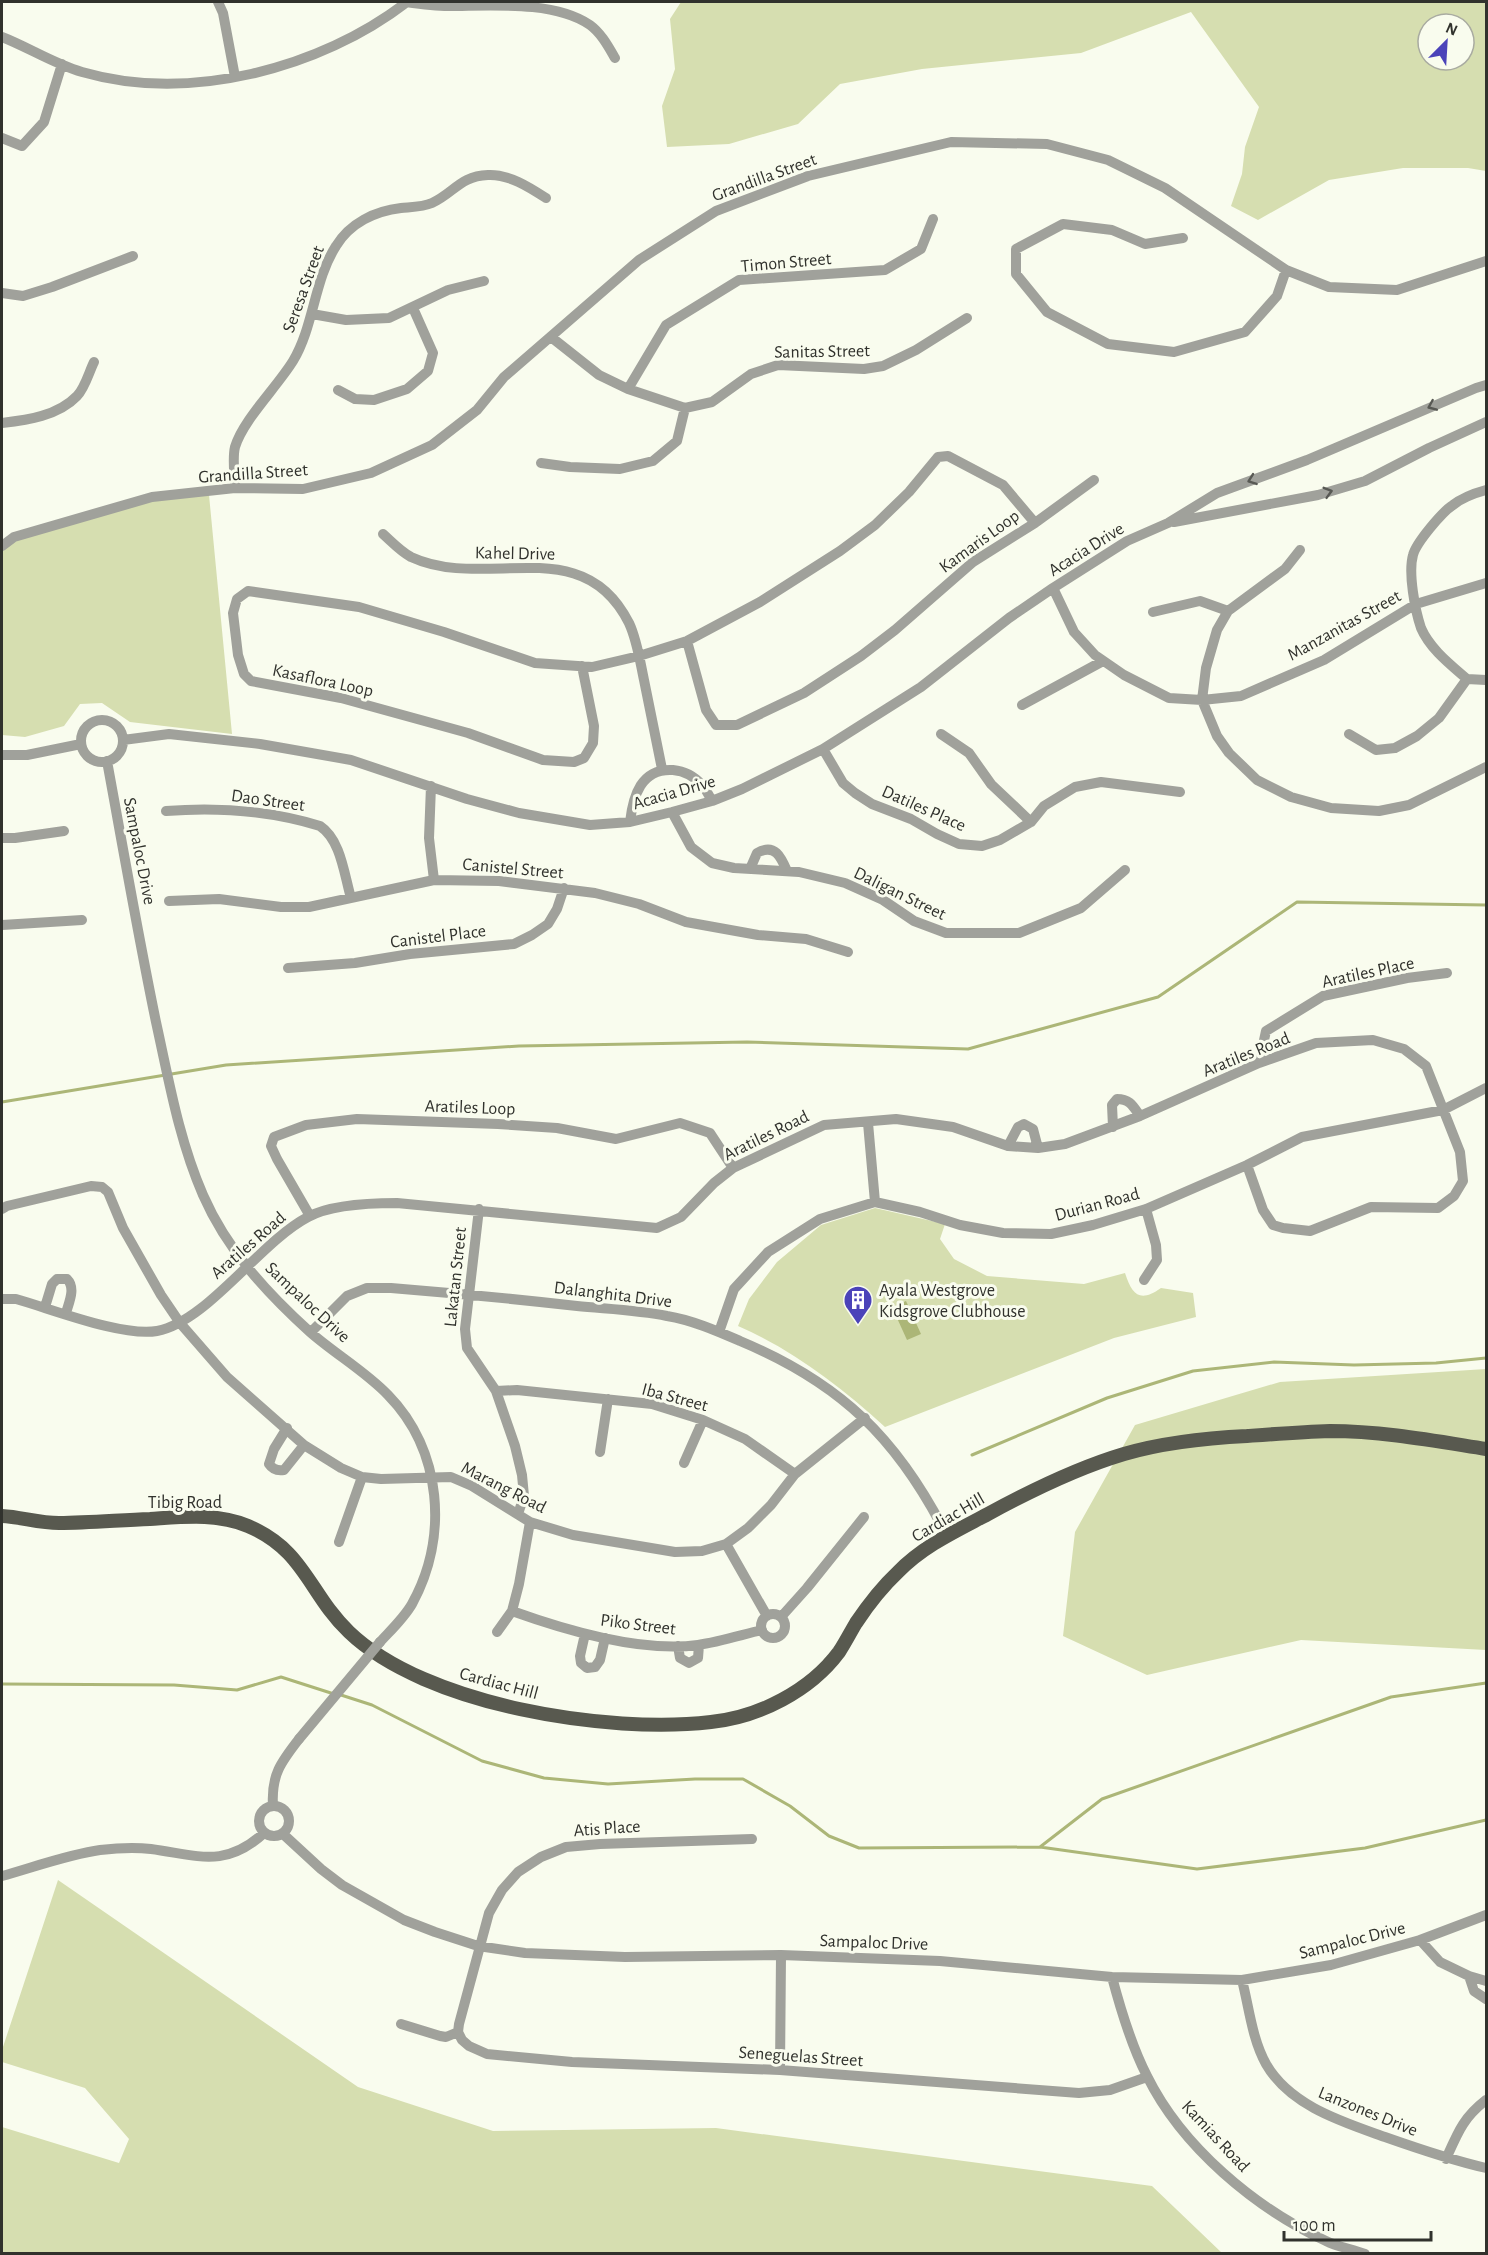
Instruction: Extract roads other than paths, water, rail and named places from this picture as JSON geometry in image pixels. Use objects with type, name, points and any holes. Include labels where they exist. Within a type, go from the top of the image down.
[{"type":"main road","name":"Cardiac Hill","points":[[416,1675],[476,1698],[578,1720],[630,1725],[714,1722],[747,1715],[772,1705],[799,1690],[820,1673],[838,1652],[875,1597],[898,1571],[923,1550],[1018,1497],[1074,1472],[1123,1454],[1160,1445],[1206,1439],[1333,1431],[1384,1434],[1486,1449]]},
{"type":"main road","name":"Tibig Road","points":[[2,1516],[55,1523],[187,1517],[215,1517],[234,1521],[268,1536],[285,1548],[298,1561],[337,1620],[349,1632],[387,1660],[416,1675]]},
{"type":"street","points":[[218,2],[223,13],[236,77]]},
{"type":"street","points":[[2,37],[81,72],[150,84],[222,80],[285,66],[333,46],[373,25],[406,2],[436,6],[491,4],[519,5],[561,13],[590,25],[602,37],[615,58]]},
{"type":"street","points":[[2,138],[22,146],[44,122],[62,64]]},
{"type":"street","name":"Grandilla Street","points":[[2,546],[14,537],[152,497],[235,488],[303,489],[371,473],[432,445],[477,411],[504,377],[639,260],[716,211],[808,176],[951,142],[1047,144],[1108,160],[1165,188],[1286,270],[1329,287],[1397,290],[1486,261]]},
{"type":"street","name":"Seresa Street","points":[[235,488],[235,448],[248,421],[295,358],[312,314],[324,271],[335,246],[344,234],[361,220],[380,212],[432,203],[457,184],[472,177],[490,175],[526,185],[546,198]]},
{"type":"street","name":"Timon Street","points":[[628,389],[666,325],[739,280],[885,270],[921,249],[933,219]]},
{"type":"street","points":[[1183,238],[1145,244],[1112,230],[1063,224],[1016,249],[1016,274],[1047,312],[1108,344],[1174,352],[1245,332],[1277,296],[1286,270]]},
{"type":"street","points":[[2,292],[23,296],[70,281],[133,256]]},
{"type":"street","points":[[312,314],[346,320],[389,318],[448,290],[484,281]]},
{"type":"street","points":[[338,390],[355,399],[374,400],[407,389],[428,371],[433,353],[413,308]]},
{"type":"street","name":"Sanitas Street","points":[[685,408],[712,402],[751,374],[778,365],[864,369],[883,366],[916,350],[966,318]]},
{"type":"street","points":[[541,463],[620,470],[653,461],[677,441],[685,408],[628,389],[599,375],[551,337]]},
{"type":"street","points":[[2,423],[41,416],[68,403],[78,396],[94,362]]},
{"type":"street","name":"Acacia Drive","points":[[123,740],[169,734],[260,744],[351,760],[467,799],[519,813],[590,825],[630,822],[672,812],[712,801],[742,789],[822,749],[921,687],[1009,618],[1053,588],[1127,541],[1168,523],[1217,493],[1308,460],[1486,385]]},
{"type":"street","name":"Acacia Drive","points":[[1168,523],[1318,495],[1365,481],[1486,422]]},
{"type":"street","name":"Kamaris Loop","points":[[639,656],[687,641],[760,602],[840,551],[875,525],[909,492],[938,457],[948,456],[1003,485],[1035,523],[973,562],[895,630],[861,656],[804,693],[737,725],[716,725],[706,710],[687,641]]},
{"type":"street","points":[[1035,523],[1094,480]]},
{"type":"street","points":[[1486,490],[1452,505],[1423,538],[1413,554],[1411,577],[1422,629],[1438,652],[1467,679],[1486,680]]},
{"type":"street","name":"Kahel Drive","points":[[383,534],[400,551],[441,566],[494,570],[534,566],[552,567],[590,580],[606,592],[621,609],[630,626],[639,656],[662,769]]},
{"type":"street","points":[[1300,550],[1285,569],[1227,611],[1217,630],[1206,668],[1202,700],[1217,736],[1229,753],[1257,780],[1291,797],[1331,808],[1379,811],[1409,805],[1486,768]]},
{"type":"street","name":"Manzanitas Street","points":[[1053,588],[1074,632],[1103,661],[1124,675],[1169,698],[1202,700],[1241,696],[1324,660],[1416,604],[1486,583]]},
{"type":"street","name":"Kasaflora Loop","points":[[582,666],[594,726],[593,742],[584,758],[574,762],[543,760],[468,733],[340,698],[251,681],[244,674],[238,655],[233,613],[237,599],[248,591],[359,608],[444,632],[535,663],[582,666],[592,667],[639,656]]},
{"type":"street","points":[[1153,612],[1200,601],[1227,611]]},
{"type":"street","points":[[1022,705],[1103,661]]},
{"type":"street","points":[[1349,734],[1376,750],[1395,748],[1417,736],[1439,718],[1467,679]]},
{"type":"street","points":[[103,720],[118,728],[123,740],[120,752],[114,759],[107,761],[91,759],[81,744],[82,734],[86,728],[96,721],[103,720]]},
{"type":"street","points":[[941,734],[969,753],[991,784],[1031,822]]},
{"type":"street","points":[[2,755],[27,755],[81,744]]},
{"type":"street","name":"Datiles Place","points":[[822,749],[843,783],[855,793],[872,804],[911,819],[959,844],[982,846],[1000,840],[1031,822],[1044,806],[1075,788],[1101,782],[1180,792]]},
{"type":"street","name":"Sampaloc Drive","points":[[107,761],[143,960],[174,1109],[188,1158],[204,1198],[216,1223],[246,1267],[311,1332],[388,1395],[405,1414],[419,1438],[433,1477],[434,1539],[425,1575],[411,1605],[282,1761],[274,1778],[273,1806]]},
{"type":"street","points":[[630,822],[633,801],[640,785],[649,776],[662,769],[678,770],[690,774],[702,784],[712,801]]},
{"type":"street","points":[[431,786],[429,838],[434,880]]},
{"type":"street","name":"Dao Street","points":[[166,811],[200,808],[252,812],[320,826],[334,840],[351,898]]},
{"type":"street","name":"Daligan Street","points":[[672,812],[691,847],[712,863],[750,869],[799,872],[845,883],[883,900],[914,921],[946,933],[1019,933],[1081,908],[1125,870]]},
{"type":"street","points":[[2,838],[64,831]]},
{"type":"street","points":[[750,869],[757,853],[767,849],[777,852],[787,871]]},
{"type":"street","name":"Canistel Street","points":[[169,901],[219,900],[281,908],[309,907],[434,880],[500,881],[595,893],[639,904],[709,928],[806,939],[848,952]]},
{"type":"street","name":"Canistel Place","points":[[288,968],[355,963],[410,954],[514,944],[548,924],[557,909],[564,888]]},
{"type":"street","points":[[2,925],[82,920]]},
{"type":"street","name":"Aratiles Place","points":[[1259,1064],[1266,1031],[1323,996],[1407,978],[1447,973]]},
{"type":"street","name":"Aratiles Road","points":[[2,1299],[16,1299],[116,1328],[157,1331],[180,1323],[283,1234],[310,1216],[369,1203],[397,1203],[479,1209],[630,1227],[657,1228],[681,1217],[714,1182],[733,1168],[824,1125],[896,1119],[953,1127],[1008,1146],[1038,1148],[1065,1144],[1113,1127],[1259,1064],[1316,1043],[1373,1040],[1404,1049],[1426,1066],[1460,1152],[1462,1181],[1454,1196],[1438,1208],[1371,1207],[1310,1231],[1273,1225],[1263,1210],[1247,1165]]},
{"type":"street","name":"Durian Road","points":[[719,1332],[734,1289],[768,1252],[820,1219],[875,1202],[920,1212],[960,1225],[1003,1233],[1051,1234],[1094,1225],[1146,1209],[1247,1165],[1302,1137],[1443,1110],[1486,1088]]},
{"type":"street","points":[[1113,1127],[1112,1105],[1117,1099],[1125,1099],[1132,1103],[1140,1116]]},
{"type":"street","name":"Aratiles Loop","points":[[310,1216],[271,1146],[274,1137],[281,1133],[325,1122],[357,1119],[498,1124],[557,1128],[616,1139],[680,1123],[710,1133],[733,1168]]},
{"type":"street","points":[[868,1123],[875,1202]]},
{"type":"street","points":[[1008,1146],[1018,1127],[1024,1124],[1033,1129],[1038,1148]]},
{"type":"street","name":"Marang Road","points":[[2,1209],[18,1203],[91,1186],[102,1187],[108,1192],[123,1228],[143,1265],[180,1323],[227,1377],[304,1445],[341,1468],[362,1477],[381,1479],[451,1477],[472,1486],[530,1522],[573,1535],[675,1552],[702,1551],[726,1544],[748,1528],[771,1505],[795,1474],[865,1418]]},
{"type":"street","name":"Lakatan Street","points":[[479,1209],[468,1294],[465,1329],[467,1348],[496,1392],[515,1446],[524,1496],[518,1514]]},
{"type":"street","points":[[1144,1280],[1157,1260],[1156,1245],[1146,1209]]},
{"type":"street","points":[[45,1307],[52,1284],[57,1279],[67,1279],[71,1283],[72,1290],[66,1313]]},
{"type":"street","name":"Dalanghita Drive","points":[[311,1332],[347,1296],[367,1288],[391,1287],[668,1316],[719,1332],[795,1366],[838,1395],[865,1418],[891,1447],[914,1479],[947,1536]]},
{"type":"street","name":"Iba Street","points":[[496,1392],[517,1390],[652,1404],[703,1420],[745,1439],[795,1474]]},
{"type":"street","points":[[600,1452],[608,1399]]},
{"type":"street","points":[[684,1463],[703,1420]]},
{"type":"street","points":[[287,1428],[270,1459],[269,1464],[272,1468],[278,1471],[285,1470],[304,1445]]},
{"type":"street","points":[[339,1542],[362,1477]]},
{"type":"street","points":[[781,1617],[864,1517]]},
{"type":"street","points":[[497,1632],[512,1611],[530,1522]]},
{"type":"street","points":[[726,1544],[767,1616]]},
{"type":"street","name":"Piko Street","points":[[512,1611],[585,1634],[678,1646],[699,1645],[762,1630]]},
{"type":"street","points":[[774,1614],[781,1617],[784,1620],[784,1629],[780,1636],[767,1636],[762,1630],[761,1623],[767,1616],[774,1614]]},
{"type":"street","points":[[585,1634],[580,1656],[581,1663],[587,1668],[595,1667],[600,1660],[605,1638]]},
{"type":"street","points":[[678,1646],[680,1658],[689,1663],[698,1658],[699,1645]]},
{"type":"street","points":[[273,1806],[282,1808],[288,1816],[289,1826],[283,1834],[273,1837],[264,1833],[259,1824],[260,1814],[273,1806]]},
{"type":"street","points":[[2,1876],[97,1850],[152,1849],[196,1857],[217,1856],[251,1845],[264,1833]]},
{"type":"street","name":"Sampaloc Drive","points":[[283,1834],[321,1869],[376,1906],[435,1932],[478,1946],[525,1953],[573,1956],[781,1955],[940,1961],[1112,1977],[1242,1980],[1331,1965],[1420,1940],[1486,1915]]},
{"type":"street","name":"Atis Place","points":[[458,2032],[478,1946],[489,1913],[502,1890],[518,1872],[566,1847],[752,1839]]},
{"type":"street","points":[[1420,1940],[1440,1962],[1469,1976],[1486,1981]]},
{"type":"street","points":[[780,2070],[781,1955]]},
{"type":"street","points":[[1469,1976],[1474,1991],[1486,1999]]},
{"type":"street","name":"Kamias Road","points":[[1112,1977],[1121,2013],[1147,2077],[1173,2118],[1211,2161],[1248,2194],[1327,2242],[1365,2253]]},
{"type":"street","name":"Lanzones Drive","points":[[1242,1980],[1257,2044],[1266,2065],[1281,2084],[1306,2104],[1342,2122],[1446,2159],[1486,2168]]},
{"type":"street","points":[[400,2024],[446,2037],[458,2032]]},
{"type":"street","name":"Seneguelas Street","points":[[458,2032],[469,2046],[487,2054],[572,2062],[780,2070],[1079,2093],[1110,2090],[1147,2077]]},
{"type":"street","points":[[1446,2159],[1460,2128],[1471,2112],[1486,2100]]},
{"type":"waterway","points":[[2,1102],[226,1065],[519,1046],[747,1042],[968,1049],[1158,997],[1297,902],[1486,905]]},
{"type":"waterway","points":[[972,1455],[1107,1398],[1193,1371],[1274,1362],[1354,1365],[1436,1363],[1486,1358]]},
{"type":"waterway","points":[[2,1684],[174,1685],[237,1690],[281,1677],[334,1694]]},
{"type":"waterway","points":[[1040,1847],[1102,1799],[1391,1697],[1486,1683]]},
{"type":"waterway","points":[[341,1695],[372,1705],[482,1761],[544,1778],[608,1784],[743,1779],[790,1806],[829,1836],[859,1848],[1040,1847],[1197,1869],[1365,1848],[1486,1820]]},
{"type":"place","name":"Ayala Westgrove Kidsgrove Clubhouse","points":[[858,1326]]}]
